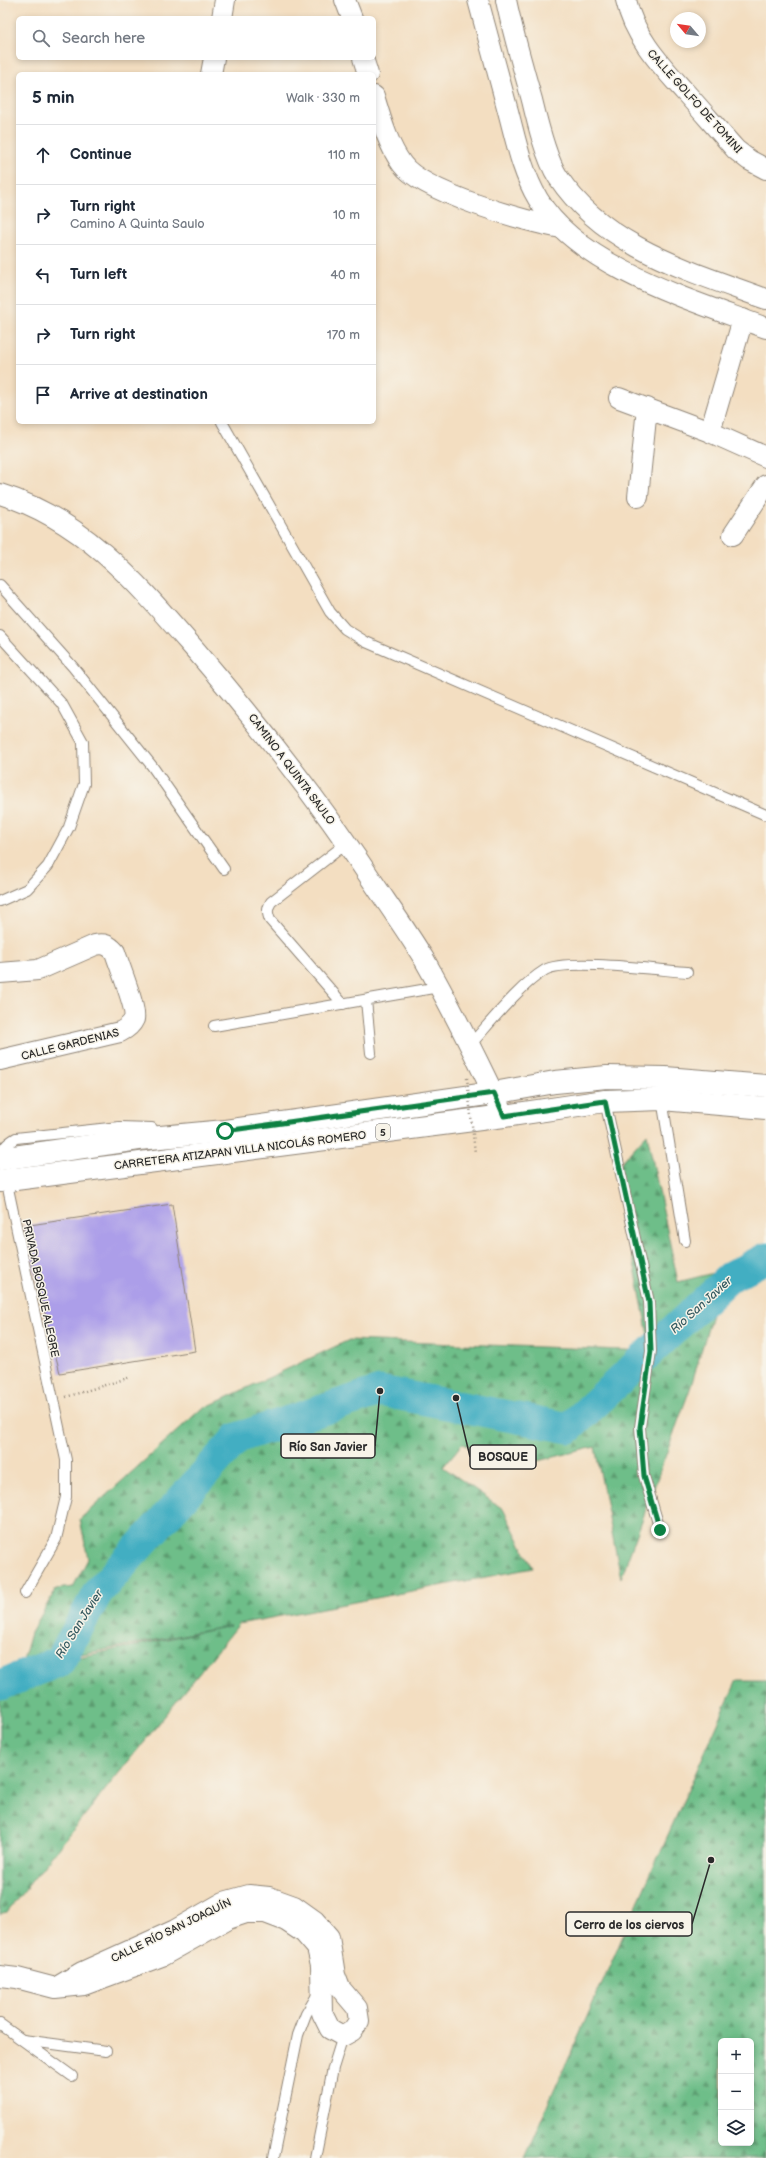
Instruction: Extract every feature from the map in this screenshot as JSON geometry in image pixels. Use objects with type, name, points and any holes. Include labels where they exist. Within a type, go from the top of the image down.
[{"type":"main road","name":"CARRETERA ATIZAPAN VILLA NICOLÁS ROMERO","points":[[1,1159],[139,1139],[225,1131],[494,1093],[555,1082],[607,1077],[665,1078],[766,1086]]},
{"type":"main road","name":"CARRETERA ATIZAPAN VILLA NICOLÁS ROMERO","points":[[3,1180],[504,1116],[556,1107],[605,1101],[662,1099],[766,1108]]},
{"type":"street","points":[[222,16],[225,0]]},
{"type":"street","points":[[345,0],[351,16]]},
{"type":"street","points":[[478,0],[522,164],[539,200],[561,228],[624,271],[766,328]]},
{"type":"street","points":[[506,0],[540,132],[557,176],[580,204],[614,233],[660,260],[766,299]]},
{"type":"street","name":"CALLE GOLFO DE TOMINI","points":[[626,0],[634,24],[645,45],[659,63],[736,150],[749,160],[766,169]]},
{"type":"street","points":[[211,72],[214,60]]},
{"type":"street","points":[[364,60],[367,72]]},
{"type":"street","points":[[376,101],[392,145],[402,164],[415,178],[432,187],[528,222],[561,228]]},
{"type":"street","points":[[710,432],[743,319]]},
{"type":"street","points":[[620,398],[710,432],[766,457]]},
{"type":"street","points":[[638,497],[647,408]]},
{"type":"street","points":[[733,535],[766,485]]},
{"type":"street","name":"CAMINO A QUINTA SAULO","points":[[0,494],[17,499],[69,525],[109,557],[152,601],[242,705],[348,843],[423,957],[470,1045],[504,1116]]},
{"type":"street","name":"CALLE GARDENIAS","points":[[0,973],[38,970],[95,946],[102,944],[110,946],[115,952],[133,1008],[134,1018],[129,1027],[120,1032],[0,1060]]},
{"type":"street","name":"CALLE RÍO SAN JOAQUÍN","points":[[0,1976],[17,1978],[55,1988],[84,1985],[162,1956],[228,1919],[252,1913],[265,1913],[286,1920],[304,1932],[317,1948],[321,1965],[322,2013],[330,2029],[343,2036],[352,2031],[359,2021],[357,2008],[340,1988],[335,1975],[329,1937],[315,1921],[294,1906],[269,1897],[249,1895],[224,1902],[154,1939],[82,1972],[55,1988]]},
{"type":"lane","points":[[223,424],[330,612],[345,629],[366,642],[766,815]]},
{"type":"lane","points":[[0,585],[73,667],[152,766],[224,869]]},
{"type":"lane","points":[[0,636],[62,704],[83,742],[84,784],[68,827],[48,866],[27,889],[0,901]]},
{"type":"lane","points":[[343,1004],[270,920],[267,914],[271,902],[348,843]]},
{"type":"lane","points":[[470,1045],[528,984],[546,970],[570,964],[687,972]]},
{"type":"lane","points":[[214,1026],[439,986]]},
{"type":"lane","points":[[366,1000],[371,1053]]},
{"type":"lane","points":[[555,1082],[556,1107]]},
{"type":"lane","points":[[662,1099],[685,1241]]},
{"type":"lane","points":[[605,1101],[649,1302],[651,1351],[640,1427],[644,1476],[660,1530]]},
{"type":"lane","name":"PRIVADA BOSQUE ALEGRE","points":[[1,1159],[3,1180],[66,1460],[66,1497],[56,1540],[25,1593]]},
{"type":"lane","points":[[273,2158],[298,2034],[306,2014],[321,1989]]},
{"type":"lane","points":[[0,2024],[72,2076]]},
{"type":"lane","points":[[315,2158],[333,2068],[343,2036]]},
{"type":"lane","points":[[21,2039],[106,2051]]},
{"type":"path","points":[[468,1078],[475,1153]]},
{"type":"path","points":[[52,1401],[131,1377]]},
{"type":"green space","points":[[647,1134],[678,1282],[725,1270],[691,1386],[621,1578],[595,1447],[521,1465],[462,1444],[443,1467],[503,1509],[533,1568],[239,1624],[6,1913],[0,1915],[0,1685],[60,1661],[230,1626],[61,1658],[20,1671],[31,1633],[56,1589],[73,1587],[88,1559],[80,1519],[200,1410],[349,1340],[651,1351],[616,1168]]},
{"type":"green space","points":[[737,1680],[766,1680],[766,2158],[524,2158]]},
{"type":"building","points":[[172,1204],[195,1351],[60,1373],[23,1226]]},
{"type":"waterway","name":"Río San Javier","points":[[0,1685],[60,1661],[98,1592],[237,1438],[380,1391],[569,1428],[730,1277],[766,1258]]},
{"type":"place","name":"Río San Javier","points":[[380,1391]]},
{"type":"place","name":"BOSQUE","points":[[456,1398]]},
{"type":"place","name":"Cerro de los ciervos","points":[[711,1860]]},
{"type":"route","points":[[225,1131],[494,1093],[504,1116],[582,1103],[605,1101],[649,1302],[651,1351],[640,1427],[644,1476],[660,1530]]}]
